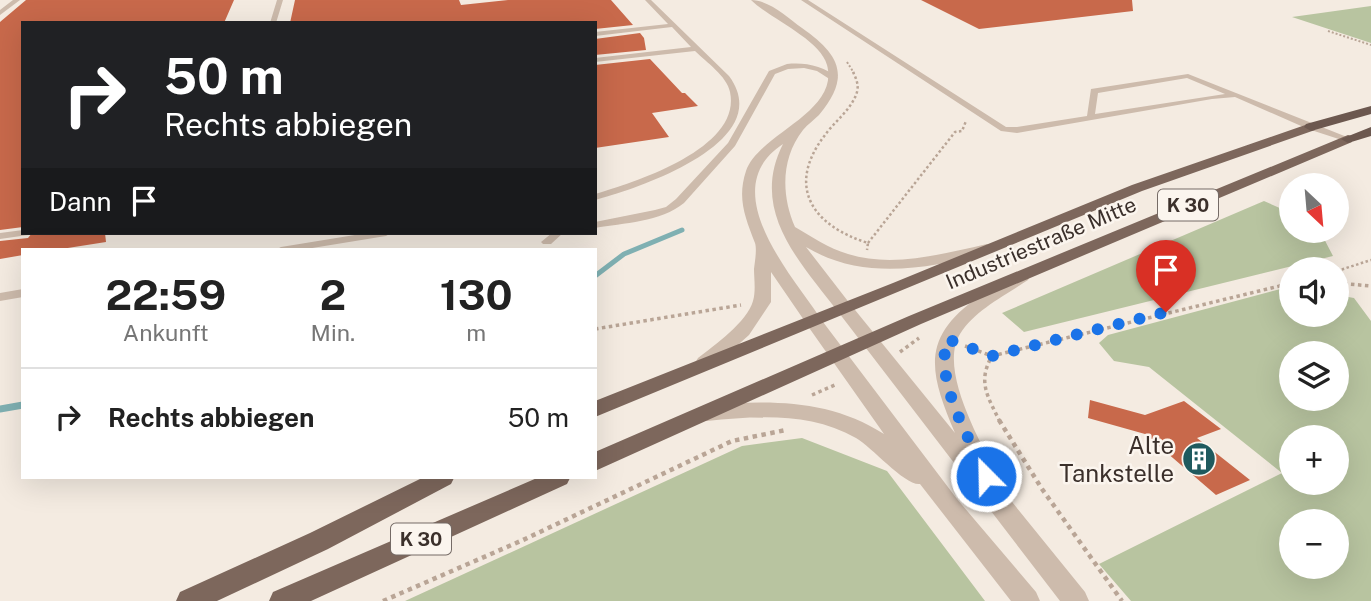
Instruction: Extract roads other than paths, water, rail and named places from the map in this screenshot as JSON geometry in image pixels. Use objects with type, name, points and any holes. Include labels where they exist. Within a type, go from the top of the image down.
[{"type":"highway","name":"Industriestraße Mitte","points":[[1311,127],[1371,110]]},
{"type":"highway","name":"Industriestraße Mitte","points":[[1348,139],[1371,131]]},
{"type":"main road","name":"Industriestraße Mitte","points":[[845,309],[1137,188],[1311,127]]},
{"type":"main road","name":"Industriestraße Mitte","points":[[869,341],[1348,139]]},
{"type":"main road","name":"K 30","points":[[597,408],[845,309]]},
{"type":"main road","name":"K 30","points":[[597,461],[869,341]]},
{"type":"main road","name":"K 30","points":[[188,601],[319,541],[441,479]]},
{"type":"main road","name":"K 30","points":[[282,601],[557,479]]},
{"type":"street","points":[[755,0],[828,56],[834,78],[818,107],[755,164],[748,201],[764,249],[852,377],[949,506],[1027,601]]},
{"type":"street","points":[[799,127],[778,173],[780,208],[809,263],[884,361],[995,495],[1076,601]]},
{"type":"street","points":[[790,230],[818,250],[835,257],[891,266],[916,264],[993,248]]},
{"type":"street","points":[[705,363],[742,331],[762,302],[764,249]]},
{"type":"street","points":[[995,495],[951,394],[943,360],[947,339],[967,315],[1022,276]]},
{"type":"street","points":[[703,414],[756,408],[804,410],[837,418],[873,437],[949,506]]},
{"type":"lane","points":[[0,13],[16,0]]},
{"type":"lane","points":[[273,21],[280,0]]},
{"type":"lane","points":[[597,196],[658,177],[701,152],[723,132],[735,112],[735,93],[726,78],[648,0]]},
{"type":"lane","points":[[804,0],[1004,129],[1017,130],[1236,95]]},
{"type":"lane","points":[[597,34],[674,25]]},
{"type":"lane","points":[[597,60],[696,49]]},
{"type":"lane","points":[[597,225],[670,209],[680,201],[732,144],[772,73],[778,69],[817,68],[834,78]]},
{"type":"lane","points":[[1091,117],[1094,91],[1188,76],[1201,79],[1311,127],[1348,139]]},
{"type":"lane","points":[[0,236],[21,233]]},
{"type":"lane","points":[[293,248],[374,235]]},
{"type":"lane","points":[[547,242],[556,235]]},
{"type":"lane","points":[[0,297],[21,293]]},
{"type":"waterway","points":[[597,274],[624,254],[682,230]]},
{"type":"waterway","points":[[0,409],[21,405]]},
{"type":"place","name":"Alte Tankstelle","points":[[1199,459]]}]
